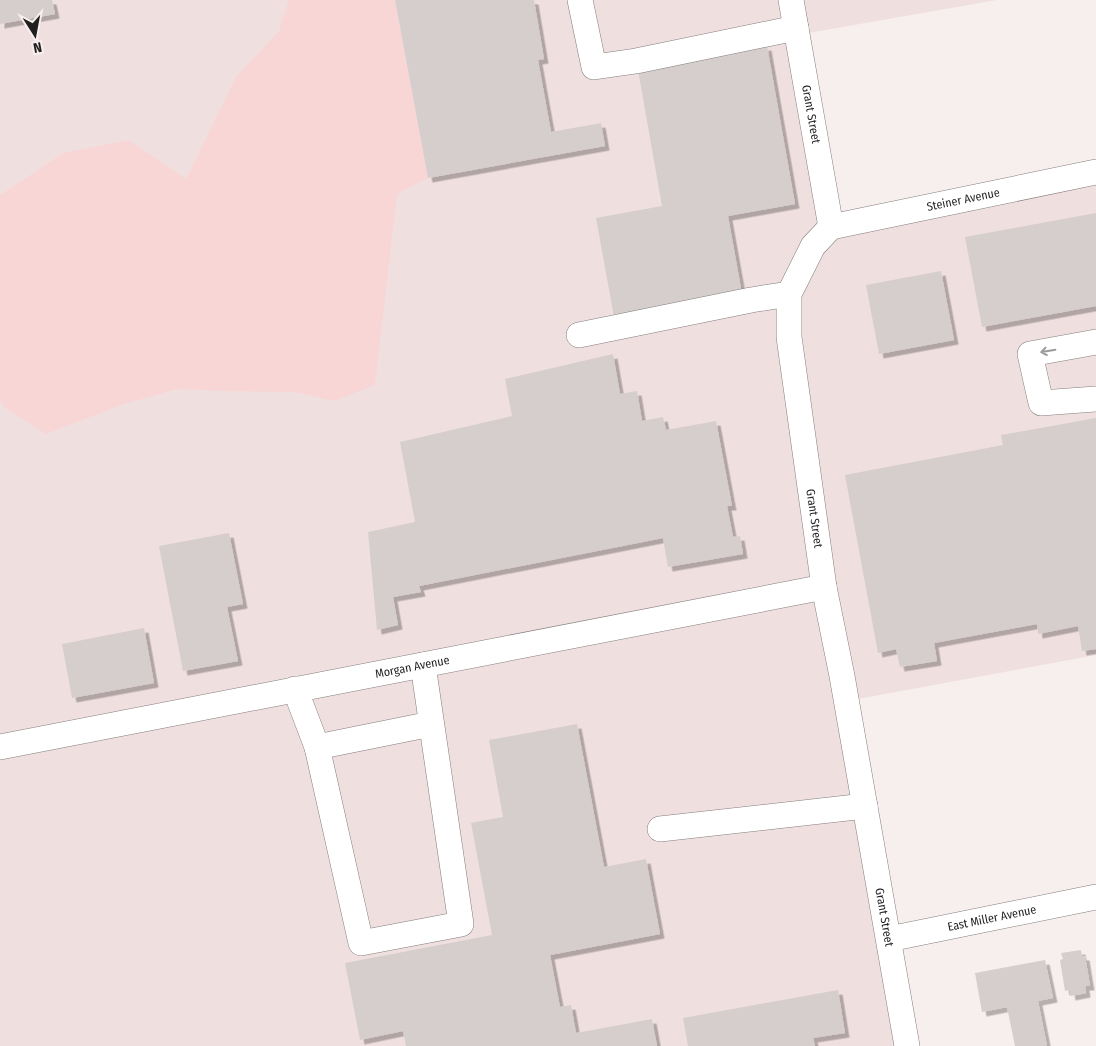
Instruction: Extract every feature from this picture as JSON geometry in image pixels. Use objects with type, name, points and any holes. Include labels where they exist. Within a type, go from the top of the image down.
[{"type":"street","points":[[580,0],[594,68],[796,28]]},
{"type":"street","name":"Grant Street","points":[[791,0],[831,227],[813,246],[789,294],[788,337],[824,587],[842,676],[908,1046]]},
{"type":"street","name":"Steiner Avenue","points":[[831,227],[1096,172]]},
{"type":"street","points":[[579,335],[789,294]]},
{"type":"street","points":[[1096,342],[1030,354],[1041,403],[1096,399]]},
{"type":"street","name":"Morgan Avenue","points":[[0,747],[824,587]]},
{"type":"street","points":[[295,690],[317,747],[361,943],[461,924],[423,665]]},
{"type":"street","points":[[317,747],[431,724]]},
{"type":"street","points":[[660,829],[865,806]]},
{"type":"street","name":"East Miller Avenue","points":[[889,939],[1096,897]]},
{"type":"shaded area","points":[[0,0],[997,0],[797,35],[831,226],[1096,172],[1096,655],[847,701],[908,1046],[0,1046]]},
{"type":"shaded area","points":[[289,0],[395,0],[428,178],[397,194],[375,385],[334,401],[295,392],[177,389],[121,405],[46,434],[5,408],[0,401],[0,195],[63,153],[129,140],[186,179],[236,77],[279,31]]},
{"type":"building","points":[[0,0],[52,0],[55,14],[0,24]]},
{"type":"building","points":[[395,0],[534,0],[544,59],[538,60],[551,132],[601,123],[605,146],[428,178]]},
{"type":"building","points":[[767,46],[795,204],[728,216],[742,294],[614,317],[596,218],[662,206],[638,70]]},
{"type":"building","points":[[1096,213],[1096,306],[982,327],[965,237]]},
{"type":"building","points":[[941,271],[954,340],[879,354],[866,285]]},
{"type":"building","points":[[613,354],[620,394],[637,391],[642,421],[663,417],[666,430],[716,421],[732,506],[727,506],[733,537],[740,536],[743,554],[668,567],[663,538],[419,586],[421,592],[393,597],[398,625],[377,630],[368,532],[415,522],[400,442],[512,416],[505,379]]},
{"type":"building","points":[[1096,418],[1096,649],[1082,651],[1078,626],[1038,634],[1037,624],[934,643],[937,661],[900,667],[896,649],[878,653],[845,475],[1003,445],[1001,435]]},
{"type":"building","points":[[229,533],[243,604],[227,607],[238,661],[183,671],[159,546]]},
{"type":"building","points":[[144,628],[154,683],[72,698],[62,644]]},
{"type":"building","points":[[577,724],[604,867],[646,859],[660,934],[550,955],[560,1007],[571,1005],[576,1033],[652,1019],[657,1046],[406,1046],[403,1031],[360,1040],[345,963],[492,935],[471,823],[503,817],[489,740]]},
{"type":"building","points":[[1081,950],[1082,956],[1085,956],[1090,986],[1085,986],[1086,993],[1071,996],[1070,990],[1065,991],[1060,960],[1063,959],[1061,953]]},
{"type":"building","points":[[1045,960],[1053,998],[1038,1001],[1047,1046],[1015,1046],[1007,1007],[982,1012],[975,973]]},
{"type":"building","points":[[838,990],[845,1033],[813,1038],[815,1046],[688,1046],[683,1018]]}]
